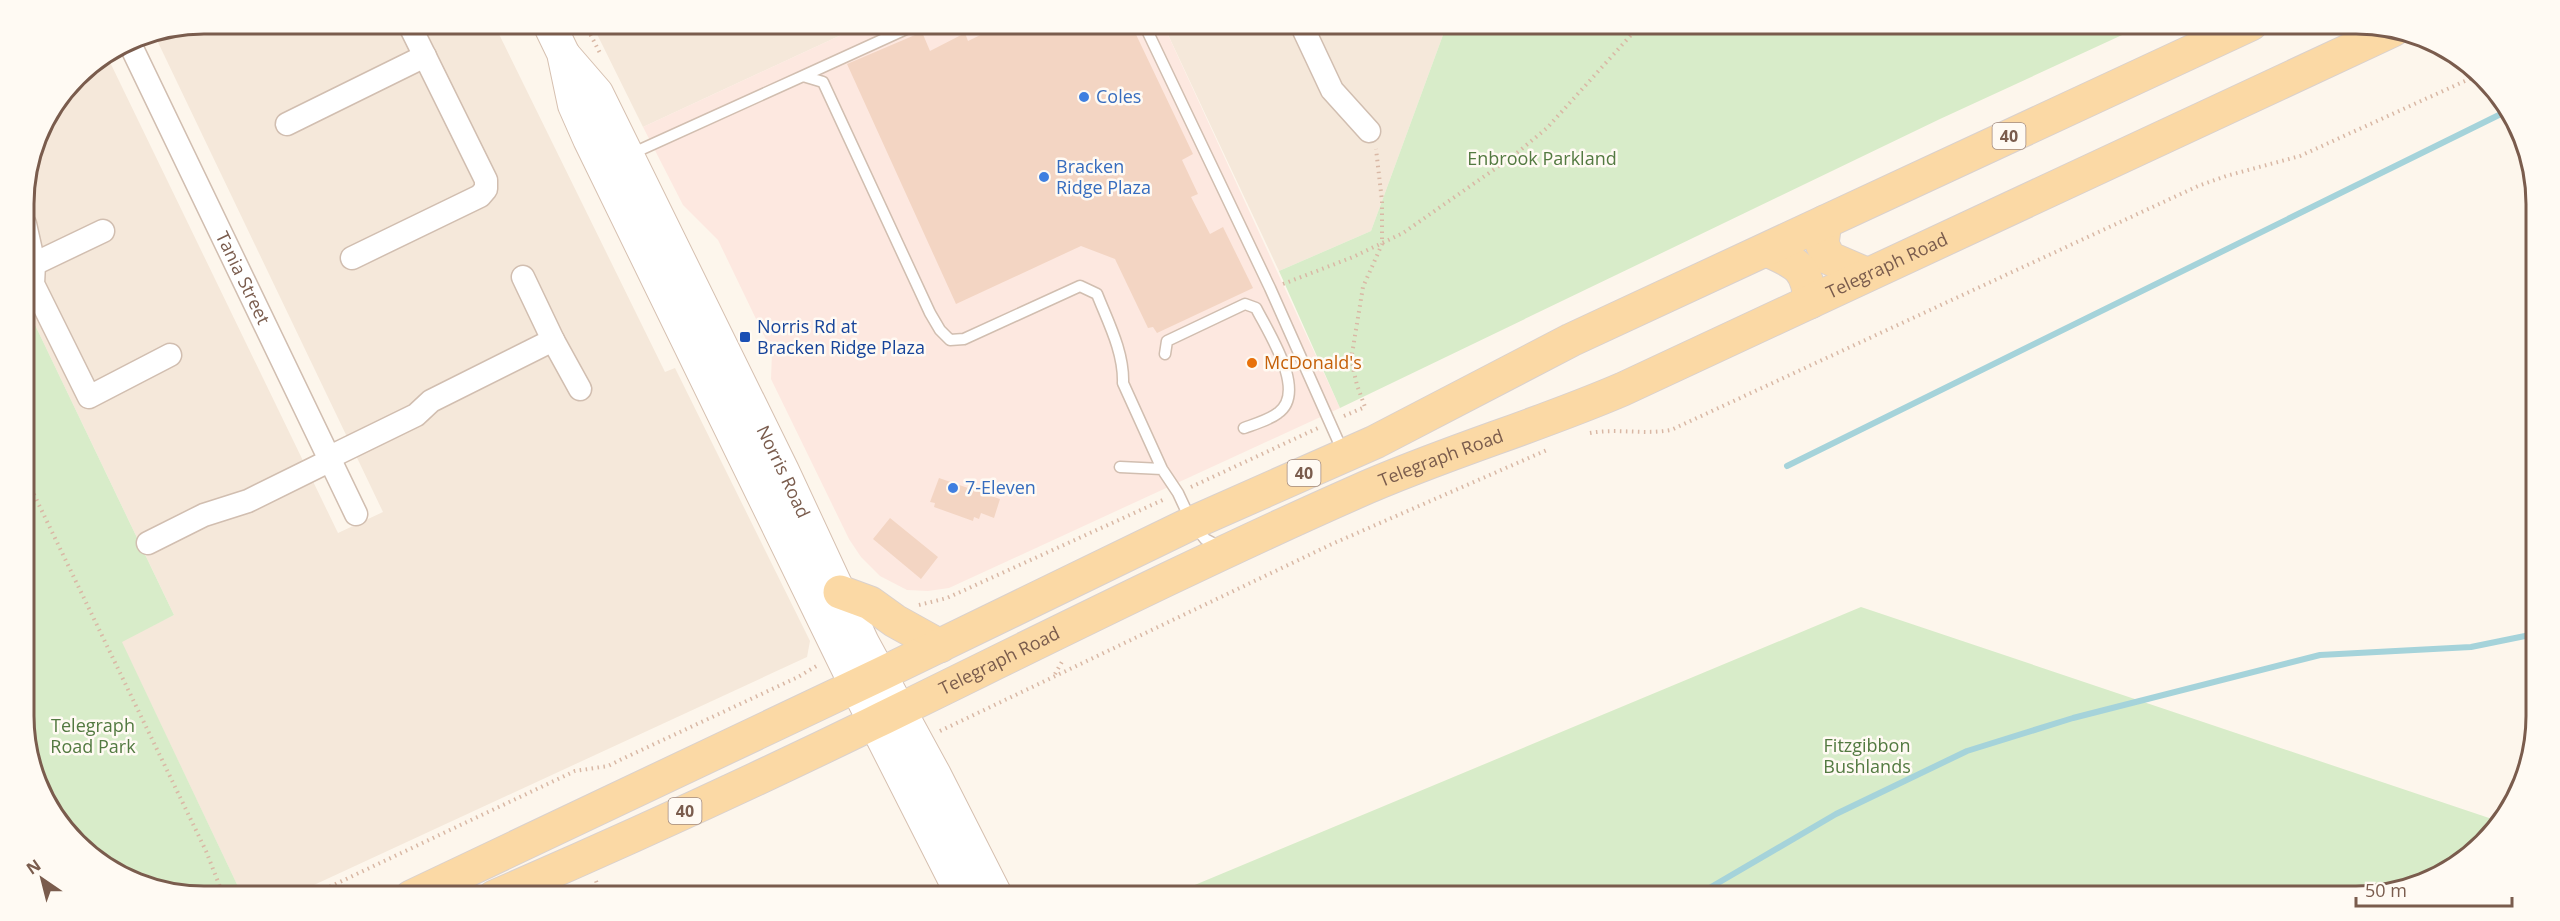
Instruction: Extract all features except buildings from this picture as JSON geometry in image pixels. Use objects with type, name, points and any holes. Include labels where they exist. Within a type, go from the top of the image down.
[{"type":"main road","name":"Norris Road","points":[[554,35],[563,53],[597,93],[616,161],[887,716],[958,886]]},
{"type":"main road","name":"40","points":[[434,886],[940,646],[1192,523],[1434,412],[1571,340],[2227,35]]},
{"type":"main road","name":"Telegraph Road","points":[[519,886],[619,842],[887,716],[1086,617],[1228,551],[1408,470],[1580,408],[2379,36]]},
{"type":"main road","name":"Norris Road","points":[[616,161],[840,592],[863,643],[868,680]]},
{"type":"main road","points":[[1825,222],[1822,244],[1829,258],[1866,274]]},
{"type":"main road","points":[[1767,250],[1793,261],[1803,272],[1807,278],[1810,302]]},
{"type":"main road","points":[[840,592],[870,603],[911,631],[940,646]]},
{"type":"main road","name":"Norris Road","points":[[887,716],[935,775],[991,886]]},
{"type":"street","points":[[352,258],[480,196],[486,189],[486,180],[414,35]]},
{"type":"street","points":[[1306,35],[1332,90],[1370,131]]},
{"type":"street","name":"Tania Street","points":[[133,50],[328,460],[356,514]]},
{"type":"street","points":[[286,124],[425,56]]},
{"type":"street","points":[[35,264],[103,231]]},
{"type":"street","points":[[523,277],[580,389]]},
{"type":"street","points":[[35,288],[88,397],[170,355]]},
{"type":"street","points":[[148,543],[204,515],[248,501],[416,415],[431,401],[554,340]]},
{"type":"lane","points":[[616,161],[893,35]]},
{"type":"lane","points":[[1149,35],[1270,288],[1344,455]]},
{"type":"lane","points":[[802,76],[824,82],[930,313],[940,330],[950,340],[964,339],[1080,286],[1097,294],[1115,337],[1123,374],[1122,383],[1162,469],[1178,493],[1192,523],[1205,539],[1228,551]]},
{"type":"lane","points":[[1165,354],[1167,341],[1245,304],[1256,308],[1290,378],[1288,398],[1280,413],[1244,428]]},
{"type":"lane","points":[[1120,467],[1162,469]]},
{"type":"path","points":[[1270,288],[1382,244],[1403,233],[1503,164],[1548,128],[1631,35]]},
{"type":"path","points":[[1582,435],[1610,431],[1647,433],[1671,430],[2198,186],[2300,156],[2470,79]]},
{"type":"path","points":[[916,605],[947,598],[1365,407],[1351,360],[1363,287],[1382,244],[1382,201],[1378,154],[1370,131]]},
{"type":"path","points":[[940,731],[1332,544],[1557,446]]},
{"type":"path","points":[[35,497],[206,851],[220,886]]},
{"type":"path","points":[[331,886],[575,771],[614,763],[817,666]]},
{"type":"path","points":[[945,721],[950,727]]},
{"type":"shaded area","points":[[194,35],[499,35],[665,372],[675,368],[810,641],[807,657],[312,886],[238,886],[121,641],[174,615],[35,325],[35,194],[40,161],[47,140],[63,110],[84,84],[110,63],[338,533],[383,512],[157,41]]},
{"type":"shaded area","points":[[597,35],[841,35],[643,127]]},
{"type":"shaded area","points":[[841,35],[1168,35],[1340,408],[949,588],[928,591],[907,590],[880,576],[861,557],[849,539],[771,379],[772,352],[718,240],[683,205],[643,127]]},
{"type":"shaded area","points":[[1168,35],[1443,35],[1371,231],[1279,271]]},
{"type":"green space","name":"Enbrook Parkland","points":[[1443,35],[2122,35],[1940,119],[1340,408],[1279,271],[1371,231]]},
{"type":"green space","name":"Telegraph Road Park","points":[[35,325],[174,615],[122,642],[238,886],[183,885],[161,881],[130,869],[110,858],[77,828],[63,811],[44,771],[35,727]]},
{"type":"green space","name":"Fitzgibbon Bushlands","points":[[1861,607],[2491,819],[2476,837],[2440,864],[2399,881],[2366,886],[1192,886]]},
{"type":"waterway","points":[[1787,466],[2499,115]]},
{"type":"waterway","points":[[1713,886],[1836,814],[1967,751],[2073,718],[2320,655],[2471,647],[2526,636]]},
{"type":"place","name":"Coles","points":[[1084,97]]},
{"type":"place","name":"Bracken Ridge Plaza","points":[[1044,177]]},
{"type":"place","name":"Norris Rd at Bracken Ridge Plaza","points":[[745,337]]},
{"type":"place","name":"McDonald's","points":[[1252,363]]},
{"type":"place","name":"7-Eleven","points":[[953,488]]}]
